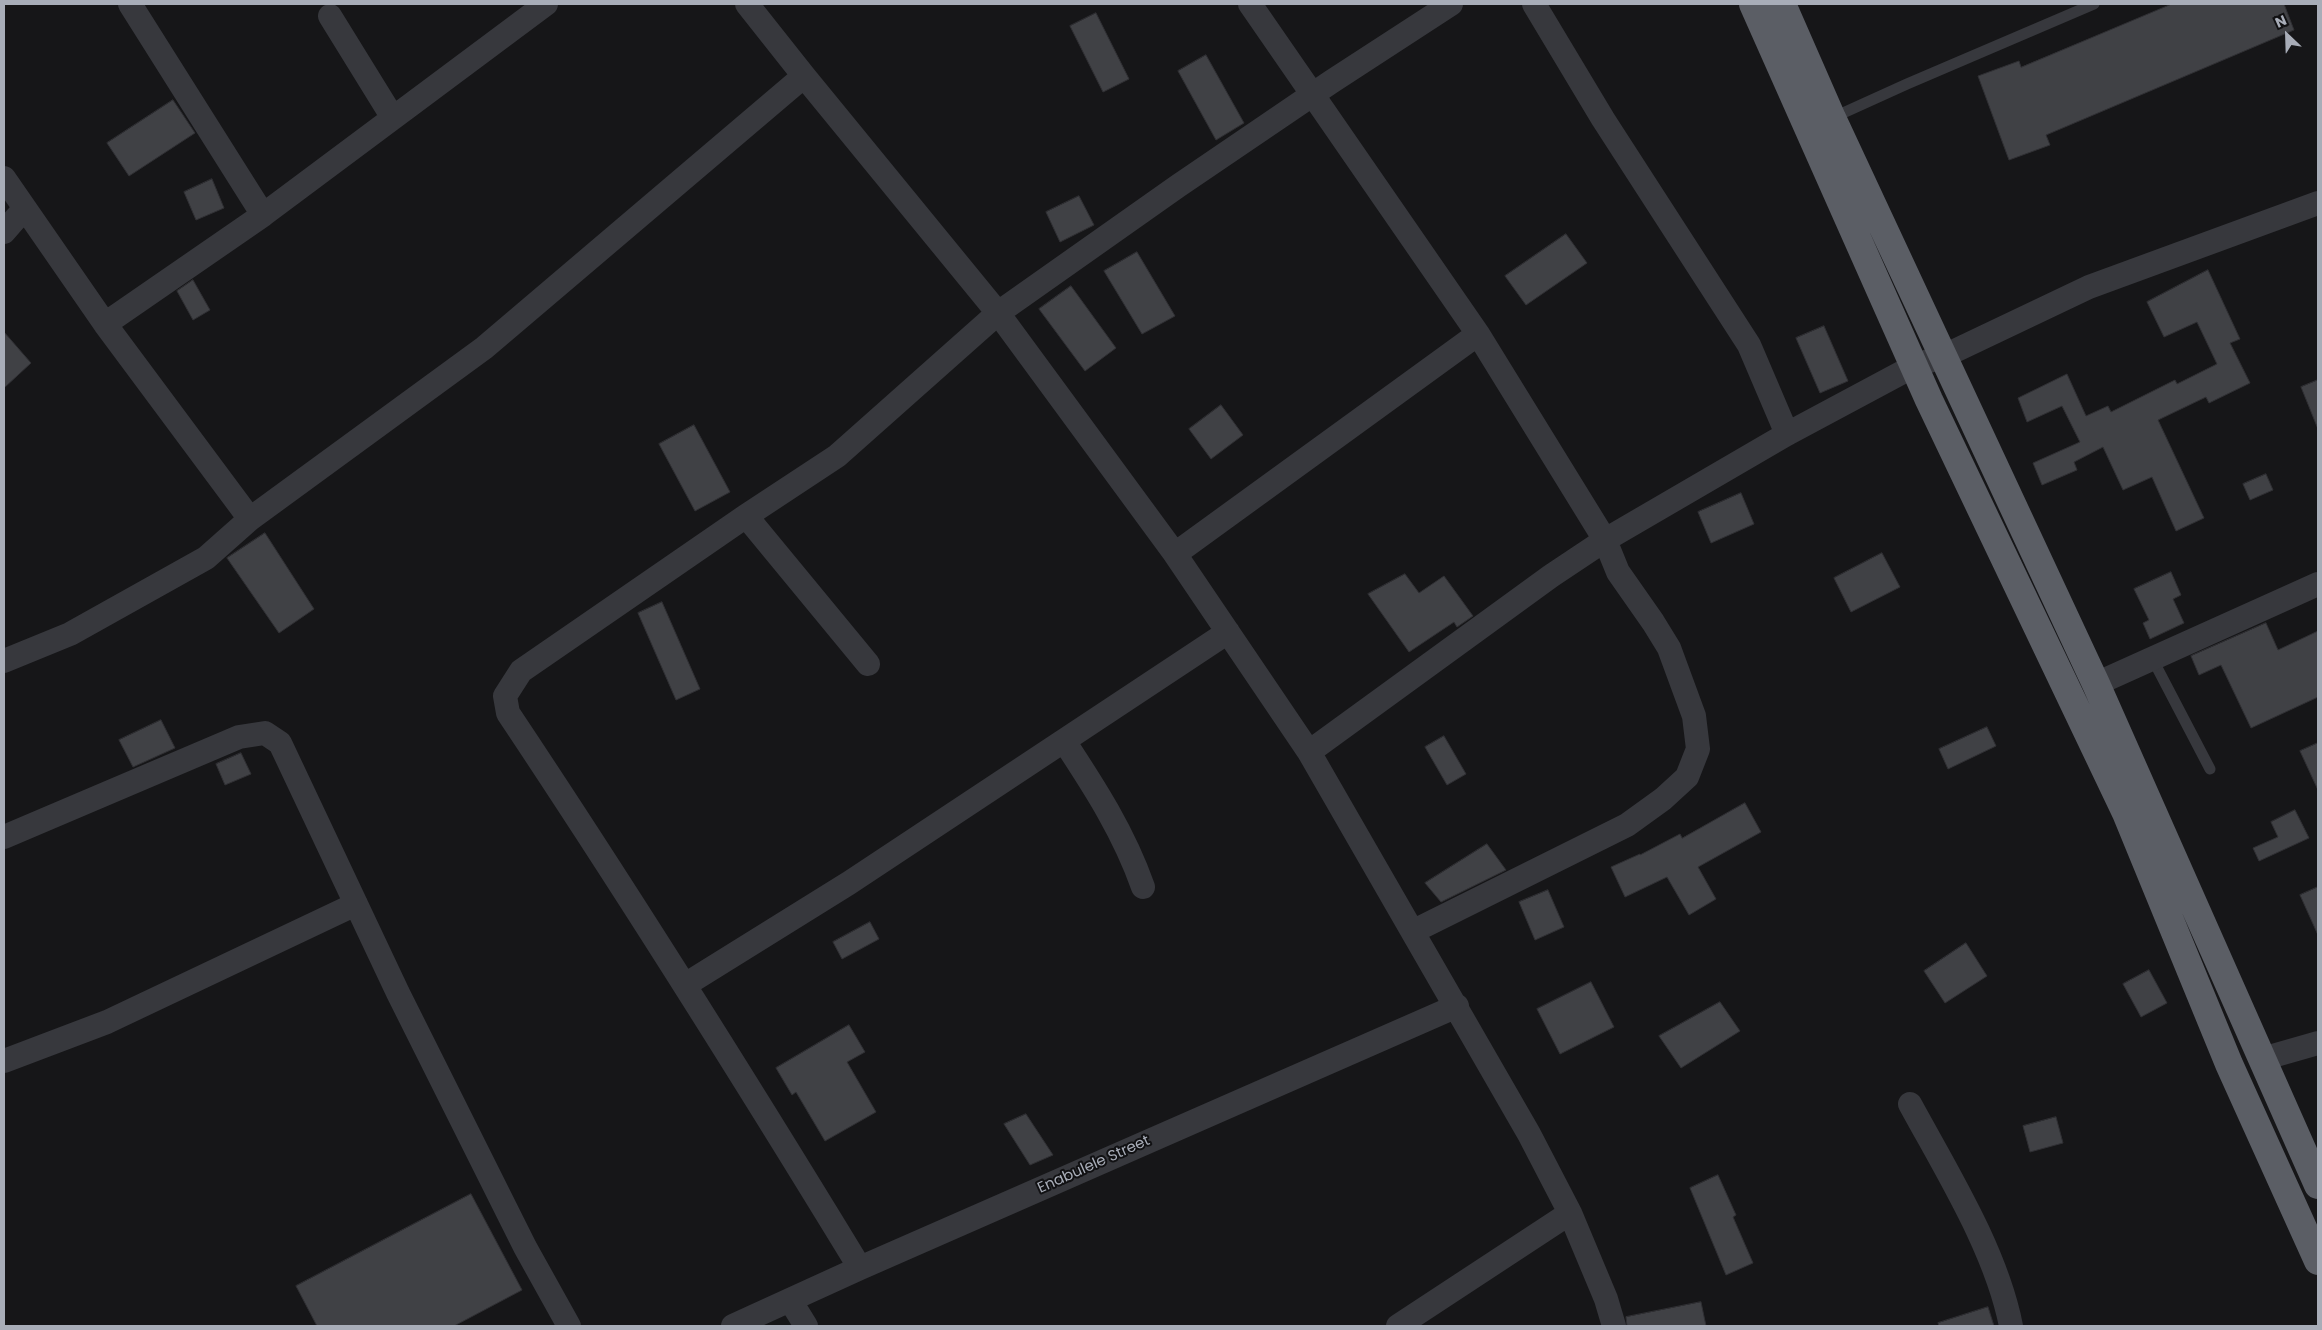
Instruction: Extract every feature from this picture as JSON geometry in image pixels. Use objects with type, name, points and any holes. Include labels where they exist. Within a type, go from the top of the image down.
[{"type":"highway","points":[[1753,4],[1914,366],[2126,813],[2229,1064],[2318,1261]]},
{"type":"highway","points":[[1782,4],[1832,118],[2096,684],[2318,1184]]},
{"type":"street","points":[[130,4],[263,215]]},
{"type":"street","points":[[104,324],[263,215],[546,4]]},
{"type":"street","points":[[747,4],[998,313],[1175,554],[1308,752],[1414,931],[1530,1134],[1570,1212],[1606,1299],[1614,1326]]},
{"type":"street","points":[[1250,4],[1478,334],[1605,540],[1618,572],[1669,648],[1694,716],[1698,749],[1687,777],[1663,800],[1627,825],[1414,931]]},
{"type":"street","points":[[860,1268],[606,860],[508,713],[505,696],[521,671],[746,516],[837,456],[998,313],[1312,95],[1451,4]]},
{"type":"street","points":[[1534,4],[1603,119],[1750,345],[1787,434]]},
{"type":"street","points":[[330,16],[393,118]]},
{"type":"street","points":[[4,661],[70,634],[206,558],[250,519],[484,348],[804,76]]},
{"type":"street","points":[[4,178],[104,324],[250,519]]},
{"type":"street","points":[[1308,752],[1551,576],[1605,540],[1787,434],[1914,366],[1944,356],[2089,287],[2318,203]]},
{"type":"street","points":[[4,232],[24,209]]},
{"type":"street","points":[[1175,554],[1478,334]]},
{"type":"street","points":[[746,516],[868,664]]},
{"type":"street","points":[[2096,684],[2318,584]]},
{"type":"street","points":[[685,985],[849,883],[1228,632]]},
{"type":"street","points":[[4,837],[238,737],[265,734],[280,743],[356,904],[525,1247],[569,1326]]},
{"type":"street","points":[[1064,741],[1111,813],[1132,854],[1143,887]]},
{"type":"street","points":[[4,1061],[107,1022],[356,904]]},
{"type":"street","name":"Enabulele Street","points":[[733,1326],[860,1268],[1456,1006]]},
{"type":"street","points":[[2262,1058],[2318,1043]]},
{"type":"street","points":[[1910,1104],[1975,1224],[2007,1304],[2011,1326]]},
{"type":"street","points":[[1398,1326],[1570,1212]]},
{"type":"street","points":[[790,1300],[806,1326]]},
{"type":"lane","points":[[1832,118],[2094,4]]},
{"type":"lane","points":[[2152,658],[2210,769]]},
{"type":"building","points":[[2172,4],[2284,4],[2294,30],[2046,135],[2050,145],[2009,160],[1978,76],[2019,61],[2021,67]]},
{"type":"building","points":[[1096,13],[1129,79],[1103,92],[1070,26]]},
{"type":"building","points":[[1206,55],[1244,123],[1216,140],[1178,71]]},
{"type":"building","points":[[173,100],[195,133],[129,176],[107,143]]},
{"type":"building","points":[[212,179],[224,208],[196,220],[184,192]]},
{"type":"building","points":[[1079,196],[1094,225],[1060,242],[1046,212]]},
{"type":"building","points":[[1566,234],[1587,263],[1526,305],[1505,276]]},
{"type":"building","points":[[1137,252],[1175,316],[1142,334],[1104,271]]},
{"type":"building","points":[[2208,270],[2240,339],[2230,343],[2250,383],[2209,403],[2206,397],[2158,420],[2204,518],[2176,531],[2152,477],[2123,490],[2103,447],[2074,462],[2077,470],[2042,485],[2033,463],[2080,442],[2062,406],[2027,422],[2018,398],[2067,374],[2086,416],[2108,406],[2111,412],[2175,380],[2177,384],[2217,364],[2197,322],[2164,337],[2147,302]]},
{"type":"building","points":[[193,280],[210,310],[193,320],[177,291]]},
{"type":"building","points":[[1071,286],[1116,348],[1085,371],[1039,309]]},
{"type":"building","points":[[1824,326],[1848,381],[1820,393],[1796,338]]},
{"type":"building","points":[[4,332],[31,363],[4,388]]},
{"type":"building","points":[[2318,380],[2318,429],[2301,387]]},
{"type":"building","points":[[1221,405],[1243,435],[1211,459],[1189,429]]},
{"type":"building","points":[[694,425],[730,492],[695,511],[659,444]]},
{"type":"building","points":[[2266,474],[2273,490],[2250,500],[2243,484]]},
{"type":"building","points":[[1741,493],[1754,524],[1711,543],[1698,512]]},
{"type":"building","points":[[265,533],[314,609],[279,633],[227,558]]},
{"type":"building","points":[[1882,553],[1900,587],[1851,612],[1834,578]]},
{"type":"building","points":[[2171,572],[2181,595],[2173,599],[2184,623],[2150,639],[2143,623],[2149,620],[2134,589]]},
{"type":"building","points":[[1405,574],[1419,593],[1444,576],[1473,616],[1457,627],[1454,622],[1409,652],[1368,594]]},
{"type":"building","points":[[662,602],[700,689],[676,700],[638,613]]},
{"type":"building","points":[[2266,623],[2278,650],[2318,631],[2318,697],[2251,728],[2221,665],[2199,675],[2191,656]]},
{"type":"building","points":[[161,720],[175,748],[133,767],[119,740]]},
{"type":"building","points":[[1987,727],[1996,746],[1948,769],[1939,749]]},
{"type":"building","points":[[1444,736],[1466,774],[1447,785],[1425,747]]},
{"type":"building","points":[[2318,743],[2318,790],[2300,751]]},
{"type":"building","points":[[241,753],[251,774],[225,785],[216,764]]},
{"type":"building","points":[[1745,803],[1761,832],[1698,867],[1716,899],[1689,915],[1667,877],[1625,897],[1611,867],[1640,855],[1680,834],[1682,838]]},
{"type":"building","points":[[2295,810],[2309,838],[2259,861],[2253,848],[2278,837],[2271,822]]},
{"type":"building","points":[[1487,844],[1506,870],[1441,902],[1425,883]]},
{"type":"building","points":[[2318,887],[2318,935],[2300,895]]},
{"type":"building","points":[[1548,890],[1564,927],[1535,940],[1519,902]]},
{"type":"building","points":[[870,922],[879,939],[842,959],[833,942]]},
{"type":"building","points":[[1966,943],[1987,976],[1945,1003],[1924,971]]},
{"type":"building","points":[[2149,970],[2167,1003],[2141,1017],[2123,984]]},
{"type":"building","points":[[1591,982],[1614,1027],[1560,1054],[1537,1009]]},
{"type":"building","points":[[1720,1002],[1740,1031],[1681,1068],[1659,1036]]},
{"type":"building","points":[[849,1025],[865,1052],[847,1062],[876,1112],[825,1141],[796,1092],[792,1095],[776,1068]]},
{"type":"building","points":[[1026,1114],[1053,1155],[1030,1165],[1004,1124]]},
{"type":"building","points":[[2056,1117],[2063,1143],[2030,1152],[2023,1126]]},
{"type":"building","points":[[1718,1175],[1736,1215],[1733,1217],[1753,1263],[1726,1275],[1690,1188]]},
{"type":"building","points":[[471,1194],[522,1290],[454,1326],[317,1326],[296,1286]]},
{"type":"building","points":[[1701,1302],[1706,1326],[1627,1326],[1626,1317]]},
{"type":"building","points":[[1988,1307],[1994,1326],[1939,1326],[1938,1323]]}]
